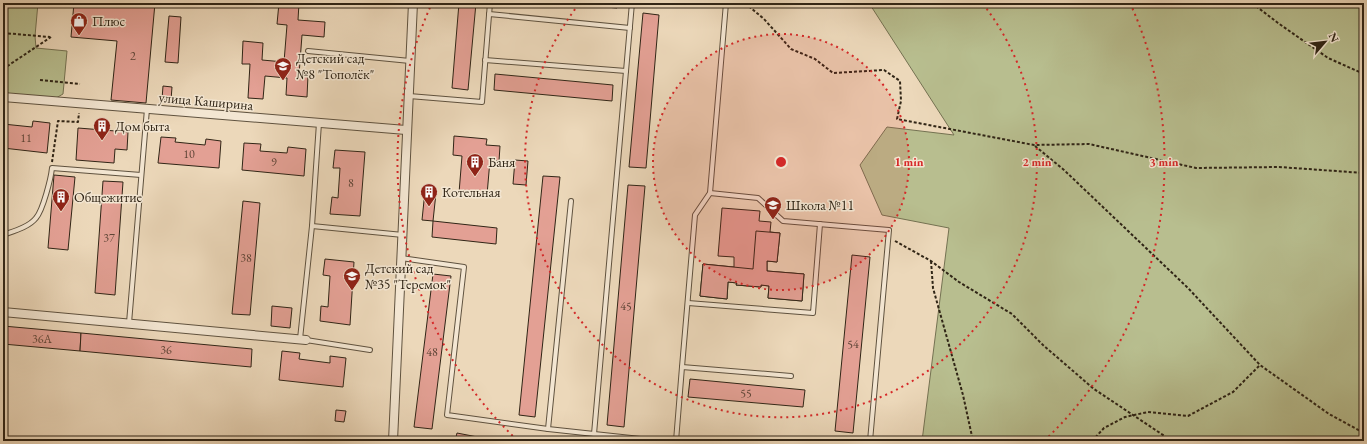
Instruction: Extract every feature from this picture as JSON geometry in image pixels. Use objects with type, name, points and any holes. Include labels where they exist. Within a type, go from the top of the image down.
[{"type":"street","points":[[393,441],[413,3]]},
{"type":"street","name":"улица Каширина","points":[[3,97],[406,130]]},
{"type":"street","points":[[3,312],[303,340]]},
{"type":"lane","points":[[408,96],[482,102],[490,3]]},
{"type":"lane","points":[[594,434],[632,3]]},
{"type":"lane","points":[[676,441],[695,215],[710,193],[726,3]]},
{"type":"lane","points":[[489,14],[630,28]]},
{"type":"lane","points":[[308,52],[411,61]]},
{"type":"lane","points":[[485,60],[626,71]]},
{"type":"lane","points":[[129,323],[147,109]]},
{"type":"lane","points":[[319,123],[303,340],[370,350]]},
{"type":"lane","points":[[3,235],[20,229],[36,218],[44,200],[52,168],[142,175]]},
{"type":"lane","points":[[710,193],[758,198],[783,221],[889,230],[870,441]]},
{"type":"lane","points":[[548,429],[571,201]]},
{"type":"lane","points":[[688,303],[813,313],[820,224]]},
{"type":"lane","points":[[312,226],[403,235]]},
{"type":"lane","points":[[401,258],[464,267],[447,415],[548,429],[659,441]]},
{"type":"lane","points":[[682,367],[791,376]]},
{"type":"path","points":[[745,3],[764,19],[791,49],[815,59],[833,73],[884,70],[900,81],[901,101],[897,119],[1034,145],[1089,144],[1196,168],[1279,167],[1364,173]]},
{"type":"path","points":[[1252,3],[1278,24],[1328,58],[1364,74]]},
{"type":"path","points":[[3,33],[51,37],[3,69]]},
{"type":"path","points":[[40,80],[80,84]]},
{"type":"path","points":[[52,168],[58,121],[78,122],[79,103]]},
{"type":"path","points":[[1034,145],[1064,170],[1188,288],[1260,365],[1329,414],[1364,433]]},
{"type":"path","points":[[888,238],[931,261],[959,282],[1012,314],[1044,346],[1094,389],[1172,441]]},
{"type":"path","points":[[931,261],[932,288],[963,395],[973,441]]},
{"type":"path","points":[[1092,441],[1104,428],[1125,417],[1148,412],[1188,416],[1233,392],[1260,365]]},
{"type":"green space","points":[[3,3],[38,3],[35,36],[36,48],[67,51],[63,94],[56,98],[3,94]]},
{"type":"green space","points":[[869,3],[1364,3],[1364,441],[922,441],[949,228],[882,215],[860,165],[887,127],[954,135]]},
{"type":"building","points":[[74,3],[155,3],[146,103],[111,100],[117,41],[71,37]]},
{"type":"building","points":[[279,3],[299,3],[298,20],[325,22],[324,37],[302,35],[299,75],[308,75],[307,97],[286,95],[287,78],[265,76],[263,99],[248,98],[250,64],[242,64],[243,41],[263,43],[262,60],[284,62],[287,25],[277,24]]},
{"type":"building","points":[[459,3],[476,3],[468,90],[452,88]]},
{"type":"building","points":[[562,3],[618,3],[617,8]]},
{"type":"building","points":[[643,13],[659,15],[646,168],[629,167]]},
{"type":"building","points":[[169,16],[181,17],[178,63],[165,62]]},
{"type":"building","points":[[495,74],[613,85],[612,101],[494,90]]},
{"type":"building","points":[[163,86],[172,87],[171,100],[162,99]]},
{"type":"building","points":[[33,121],[50,123],[47,153],[3,148],[3,124],[32,127]]},
{"type":"building","name":"Дом быта","points":[[78,128],[128,132],[127,150],[115,149],[114,163],[76,160]]},
{"type":"building","name":"Баня","points":[[454,136],[487,139],[486,145],[500,146],[499,161],[490,160],[487,195],[459,193],[462,156],[453,155]]},
{"type":"building","points":[[161,137],[176,138],[175,142],[205,145],[206,139],[221,141],[219,168],[158,163]]},
{"type":"building","points":[[244,143],[261,144],[260,151],[287,153],[288,147],[306,149],[304,176],[242,170]]},
{"type":"building","points":[[335,150],[365,152],[360,216],[330,214],[332,197],[338,198],[340,168],[333,168]]},
{"type":"building","points":[[515,160],[528,161],[526,185],[513,184]]},
{"type":"building","name":"Общежитие","points":[[54,175],[75,177],[68,250],[48,248]]},
{"type":"building","points":[[543,176],[560,177],[535,417],[519,415]]},
{"type":"building","points":[[103,181],[123,182],[115,295],[95,293]]},
{"type":"building","points":[[628,185],[645,186],[624,427],[607,425]]},
{"type":"building","name":"Котельная","points":[[425,191],[436,193],[433,221],[422,220]]},
{"type":"building","points":[[243,201],[260,203],[250,315],[232,314]]},
{"type":"building","points":[[722,208],[760,211],[759,221],[771,222],[770,232],[780,233],[777,262],[767,261],[767,271],[804,274],[802,301],[768,298],[769,286],[761,285],[761,287],[736,285],[737,283],[728,282],[727,299],[700,296],[703,264],[734,267],[734,257],[718,256]]},
{"type":"building","points":[[433,221],[497,228],[496,244],[432,237]]},
{"type":"building","points":[[756,231],[780,233],[777,262],[767,261],[767,271],[804,274],[802,301],[768,298],[769,286],[761,285],[761,287],[736,285],[737,283],[728,282],[727,299],[700,296],[703,264],[753,269]]},
{"type":"building","points":[[852,255],[870,257],[853,433],[835,431]]},
{"type":"building","points":[[325,259],[354,262],[350,325],[320,321],[321,306],[328,307],[330,276],[323,275]]},
{"type":"building","points":[[433,274],[451,276],[432,429],[414,427]]},
{"type":"building","points":[[272,306],[292,308],[290,328],[271,326]]},
{"type":"building","points":[[3,326],[81,333],[80,351],[3,344]]},
{"type":"building","points":[[81,333],[252,349],[251,367],[80,351]]},
{"type":"building","points":[[282,351],[300,353],[299,359],[330,363],[330,356],[346,358],[343,387],[279,380]]},
{"type":"building","points":[[690,379],[805,390],[803,407],[688,397]]},
{"type":"building","points":[[336,410],[346,411],[344,422],[335,421]]},
{"type":"building","points":[[457,433],[498,441],[455,441]]},
{"type":"place","name":"Плюс","points":[[79,36]]},
{"type":"place","name":"Детский сад №8 \"Тополёк\"","points":[[283,81]]},
{"type":"place","name":"Дом быта","points":[[102,141]]},
{"type":"place","name":"Баня","points":[[475,177]]},
{"type":"place","name":"Котельная","points":[[429,207]]},
{"type":"place","name":"Общежитие","points":[[61,212]]},
{"type":"place","name":"Школа №11","points":[[773,220]]},
{"type":"place","name":"Детский сад №35 \"Теремок\"","points":[[352,291]]}]
